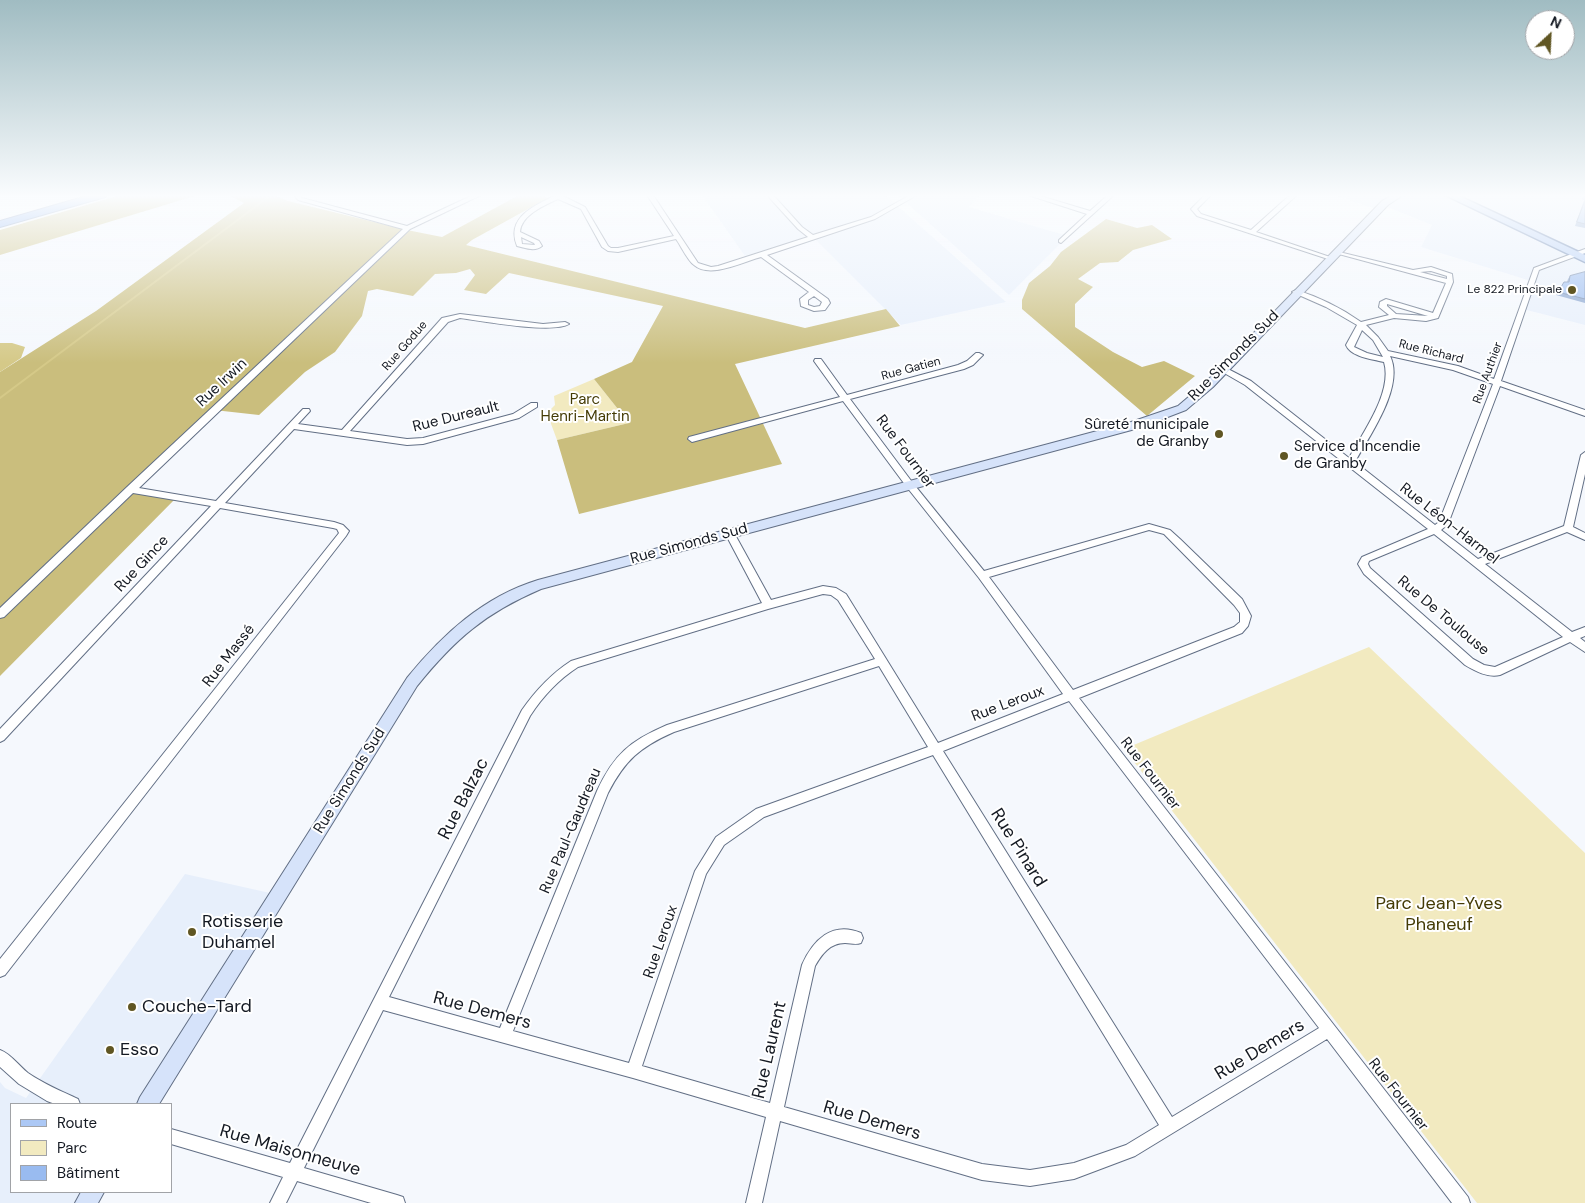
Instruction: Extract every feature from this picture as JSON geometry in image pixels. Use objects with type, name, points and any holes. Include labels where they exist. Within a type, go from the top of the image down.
[{"type":"main road","points":[[1569,251],[1585,259]]},
{"type":"street","name":"Rue Irwin","points":[[0,614],[383,251]]},
{"type":"street","points":[[687,251],[696,264],[710,269],[720,268],[771,251]]},
{"type":"street","points":[[1319,251],[1450,282],[1435,316],[1426,319],[1394,316],[1361,324]]},
{"type":"street","name":"Rue Simonds Sud","points":[[148,1103],[412,682],[438,649],[454,633],[496,604],[538,585],[1166,415],[1182,408],[1196,397],[1337,251]]},
{"type":"street","name":"Rue Authier","points":[[1436,530],[1443,524],[1497,383],[1536,269],[1538,266],[1582,251]]},
{"type":"street","points":[[762,254],[813,293]]},
{"type":"street","points":[[1296,292],[1316,299],[1361,324],[1376,340],[1387,357],[1391,374],[1388,389],[1350,463]]},
{"type":"street","points":[[1394,316],[1382,304],[1386,301],[1424,311],[1435,316]]},
{"type":"street","name":"Rue Godue","points":[[343,434],[445,320],[460,316],[543,326],[565,324]]},
{"type":"street","name":"Rue Richard","points":[[1361,324],[1350,345],[1351,348],[1364,355],[1430,361],[1585,412]]},
{"type":"street","name":"Rue Gatien","points":[[692,439],[961,367],[970,363],[979,355]]},
{"type":"street","name":"Rue Fournier","points":[[818,361],[909,484],[982,575],[1071,696],[1462,1203]]},
{"type":"street","name":"Rue Léon-Harmel","points":[[1223,370],[1248,383],[1585,648]]},
{"type":"street","name":"Rue Dureault","points":[[292,426],[407,442],[423,441],[516,416],[534,405]]},
{"type":"street","name":"Rue Gince","points":[[0,737],[306,412]]},
{"type":"street","points":[[1568,528],[1585,455]]},
{"type":"street","name":"Rue Massé","points":[[0,970],[344,531],[334,525],[130,489]]},
{"type":"street","name":"Rue Leroux","points":[[633,1071],[700,871],[720,842],[760,813],[936,749],[1238,630],[1244,625],[1246,619],[1244,610],[1177,540],[1167,532],[1149,527],[982,575]]},
{"type":"street","points":[[1477,563],[1568,528],[1585,536]]},
{"type":"street","name":"Rue De Toulouse","points":[[1436,530],[1365,560],[1363,564],[1367,571],[1469,662],[1482,669],[1496,672],[1585,631]]},
{"type":"street","points":[[730,533],[768,605]]},
{"type":"street","name":"Rue Balzac","points":[[278,1203],[526,713],[546,684],[559,673],[575,664],[768,605],[823,590],[833,591]]},
{"type":"street","name":"Rue Pinard","points":[[833,591],[842,597],[1169,1126]]},
{"type":"street","name":"Rue Paul-Gaudreau","points":[[504,1036],[603,791],[612,773],[628,751],[648,738],[671,728],[881,661]]},
{"type":"street","name":"Rue Laurent","points":[[754,1203],[805,979],[815,952],[831,938],[848,936],[856,938]]},
{"type":"street","name":"Rue Demers","points":[[381,1002],[633,1071],[982,1172],[1030,1178],[1074,1171],[1130,1151],[1329,1030]]},
{"type":"street","points":[[0,1057],[31,1085],[71,1103]]},
{"type":"street","name":"Rue Maisonneuve","points":[[172,1136],[397,1203]]},
{"type":"shaded area","points":[[0,251],[13,251],[0,255]]},
{"type":"shaded area","points":[[178,251],[491,251],[805,328],[886,309],[900,326],[735,364],[782,464],[579,514],[557,440],[629,423],[594,379],[632,362],[663,306],[509,273],[486,294],[464,290],[475,275],[470,269],[456,273],[435,274],[413,296],[377,289],[368,291],[362,316],[335,352],[305,372],[259,415],[214,410],[130,489],[177,497],[0,676],[0,372],[96,311]]},
{"type":"shaded area","points":[[742,251],[761,251],[745,256]]},
{"type":"shaded area","points":[[827,251],[948,251],[1006,302],[901,325]]},
{"type":"shaded area","points":[[960,251],[1053,251],[1009,295]]},
{"type":"shaded area","points":[[1132,251],[1118,262],[1100,263],[1078,279],[1093,287],[1075,304],[1075,327],[1113,352],[1142,367],[1164,361],[1195,376],[1147,416],[1022,309],[1022,300],[1029,283],[1050,266],[1061,252]]},
{"type":"shaded area","points":[[1434,251],[1585,251],[1585,325],[1523,309],[1531,281]]},
{"type":"shaded area","points":[[0,343],[12,343],[25,347],[21,358],[0,372]]},
{"type":"shaded area","points":[[185,874],[270,893],[139,1103],[10,1103],[10,1193],[82,1193],[76,1203],[0,1203],[0,1082],[5,1088],[26,1098]]},
{"type":"green space","name":"Parc Henri-Martin","points":[[594,379],[629,423],[557,440],[547,413],[555,405],[554,396]]},
{"type":"green space","name":"Parc Jean-Yves Phaneuf","points":[[1369,647],[1585,853],[1585,1203],[1477,1203],[1124,749]]},
{"type":"building","name":"Le 822 Principale","points":[[1585,272],[1585,299],[1558,292],[1564,282],[1569,282],[1570,276]]},
{"type":"waterway","points":[[0,398],[196,251]]},
{"type":"place","name":"Le 822 Principale","points":[[1572,290]]},
{"type":"place","name":"Sûreté municipale de Granby","points":[[1219,434]]},
{"type":"place","name":"Service d'Incendie de Granby","points":[[1284,456]]},
{"type":"place","name":"Rotisserie Duhamel","points":[[192,932]]},
{"type":"place","name":"Couche-Tard","points":[[132,1007]]},
{"type":"place","name":"Esso","points":[[110,1050]]}]
